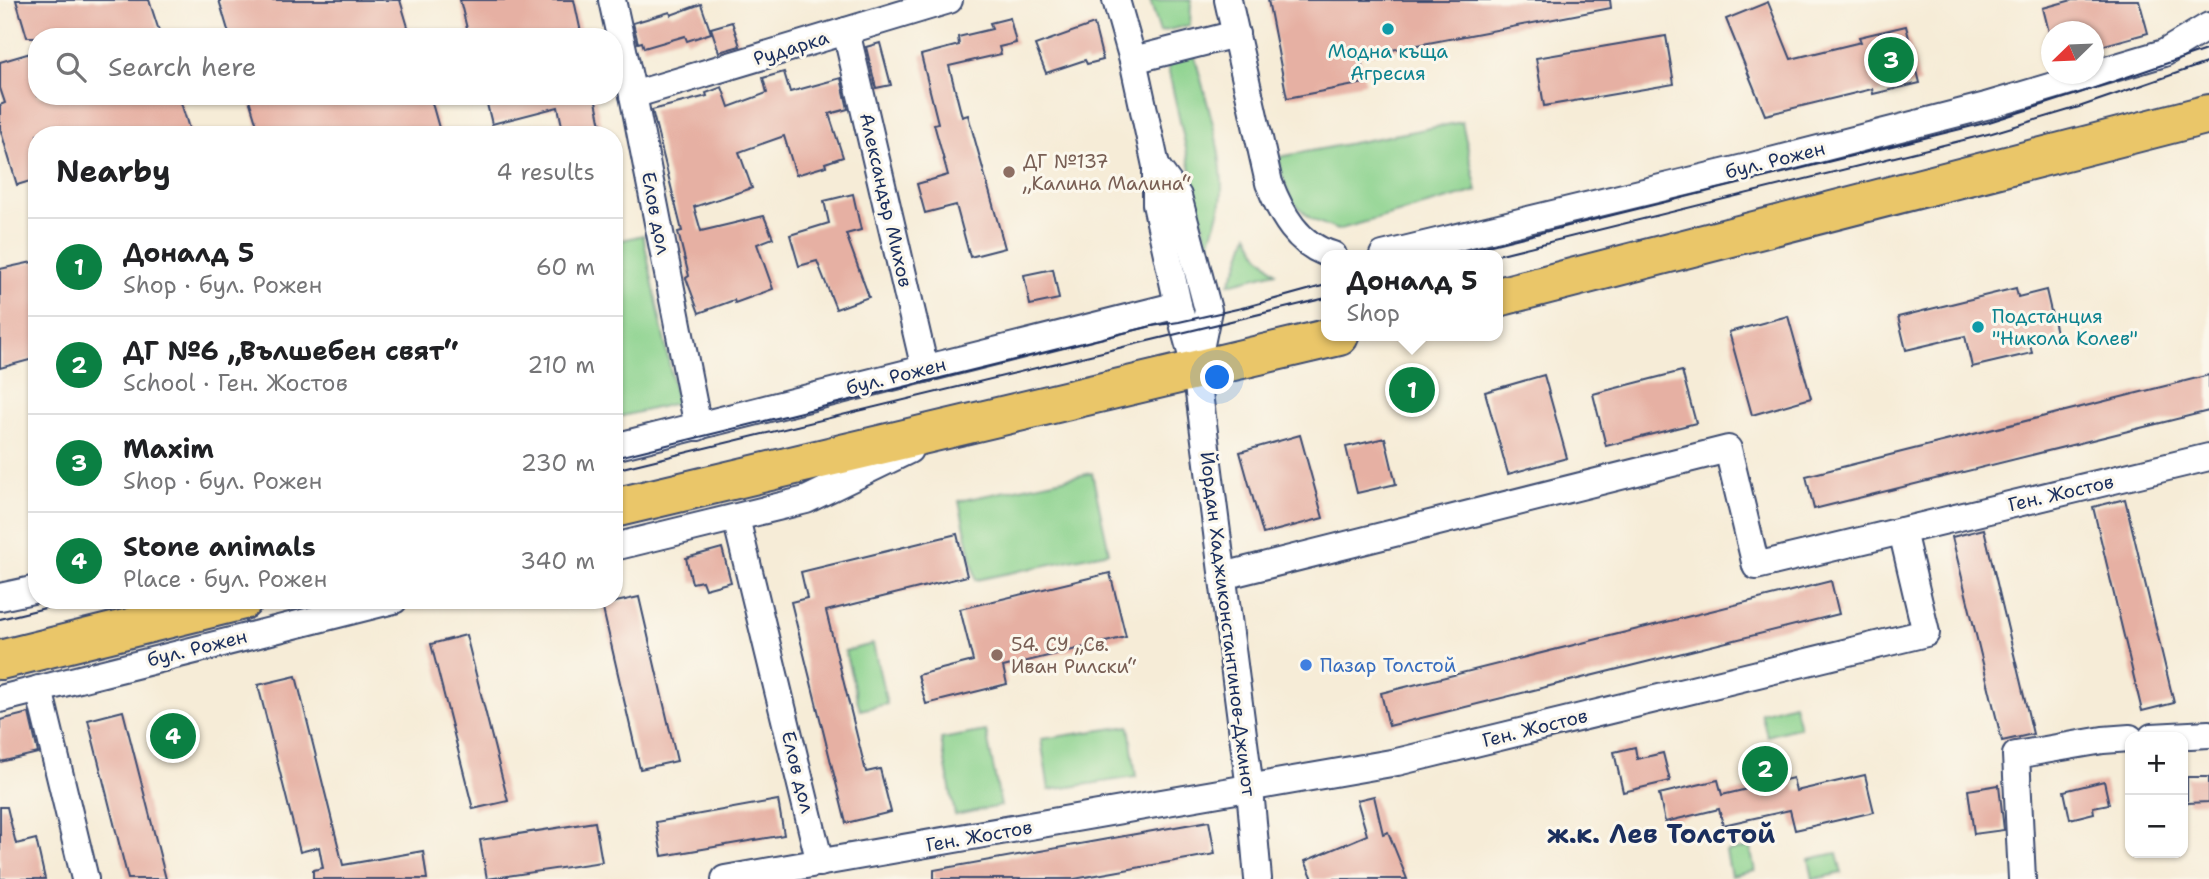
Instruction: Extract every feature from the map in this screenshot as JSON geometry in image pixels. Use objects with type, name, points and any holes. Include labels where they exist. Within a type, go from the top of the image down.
[{"type":"main road","points":[[2101,141],[2209,93]]},
{"type":"main road","points":[[1503,296],[2209,114]]},
{"type":"main road","points":[[2101,141],[2209,135]]},
{"type":"main road","points":[[623,507],[1321,340]]},
{"type":"main road","name":"бул. Рожен","points":[[0,660],[207,609]]},
{"type":"street","name":"Елов дол","points":[[612,0],[618,28]]},
{"type":"street","name":"Рударка","points":[[633,95],[846,31],[877,10],[949,0]]},
{"type":"street","points":[[1116,0],[1133,60],[1156,166],[1156,204],[1178,305],[1196,370]]},
{"type":"street","points":[[1228,0],[1269,183],[1278,208],[1307,244],[1321,250]]},
{"type":"street","name":"бул. Рожен","points":[[1404,250],[1951,115],[2164,53],[2209,26]]},
{"type":"street","name":"Александър Михов","points":[[846,31],[925,369]]},
{"type":"street","points":[[1133,60],[1236,34]]},
{"type":"street","name":"Елов дол","points":[[623,50],[698,427]]},
{"type":"street","points":[[1156,166],[1178,196],[1208,310],[1196,370]]},
{"type":"street","name":"бул. Рожен","points":[[623,445],[1178,305]]},
{"type":"street","name":"Йордан Хаджиконстантинов-Джинот","points":[[1196,370],[1250,789],[1258,879]]},
{"type":"street","points":[[623,545],[806,500],[958,426]]},
{"type":"street","points":[[1223,576],[1728,449],[1756,566],[1902,531]]},
{"type":"street","name":"Ген. Жостов","points":[[725,879],[1396,762],[1926,634],[1902,531],[2209,457]]},
{"type":"street","name":"Елов дол","points":[[736,518],[820,863]]},
{"type":"street","points":[[0,597],[28,591]]},
{"type":"street","name":"бул. Рожен","points":[[0,699],[357,609]]},
{"type":"street","points":[[39,689],[85,879]]},
{"type":"street","points":[[2188,735],[2209,734]]},
{"type":"street","points":[[2022,879],[2017,755],[2125,738]]},
{"type":"green space","points":[[1150,0],[1191,0],[1190,25],[1160,32]]},
{"type":"green space","points":[[1194,53],[1222,175],[1220,206],[1208,246],[1166,59]]},
{"type":"green space","points":[[1462,122],[1477,191],[1337,230],[1311,219],[1291,200],[1282,176],[1279,157]]},
{"type":"green space","points":[[1248,234],[1259,255],[1276,272],[1229,284],[1238,265]]},
{"type":"green space","points":[[643,235],[677,403],[623,416],[623,240]]},
{"type":"green space","points":[[1092,473],[1109,552],[976,580],[959,501]]},
{"type":"green space","points":[[873,644],[887,704],[860,710],[845,651]]},
{"type":"green space","points":[[1794,704],[1800,727],[1767,736],[1761,713]]},
{"type":"green space","points":[[1129,726],[1136,777],[1049,790],[1041,739]]},
{"type":"green space","points":[[986,731],[1001,806],[955,815],[941,739]]},
{"type":"green space","points":[[1750,847],[1755,871],[1731,876],[1726,852]]},
{"type":"green space","points":[[1837,853],[1842,873],[1813,879],[1809,859]]},
{"type":"building","points":[[16,0],[149,0],[158,28],[28,28],[27,37]]},
{"type":"building","points":[[219,0],[400,0],[408,28],[227,28]]},
{"type":"building","points":[[460,0],[574,0],[580,28],[467,28]]},
{"type":"building","name":"Модна къща Агресия","points":[[1268,0],[1610,0],[1611,8],[1360,56],[1365,83],[1287,98]]},
{"type":"building","points":[[2072,0],[2139,0],[2148,33],[2104,45],[2104,21],[2046,21],[2043,8]]},
{"type":"building","points":[[1768,2],[1791,59],[1861,42],[1859,37],[1906,26],[1920,83],[1873,94],[1872,89],[1765,115],[1726,19]]},
{"type":"building","points":[[701,4],[711,33],[687,41],[685,36],[644,48],[642,42],[638,43],[633,23],[670,12],[671,15]]},
{"type":"building","points":[[1010,18],[1016,43],[999,47],[1001,54],[949,66],[962,117],[968,115],[1005,248],[970,257],[956,205],[925,213],[917,184],[948,175],[934,124],[938,123],[921,55],[959,45],[958,37],[992,29],[990,23]]},
{"type":"building","points":[[732,22],[740,46],[719,52],[711,28]]},
{"type":"building","points":[[1094,24],[1103,60],[1087,64],[1085,60],[1046,73],[1035,45]]},
{"type":"building","points":[[1666,36],[1674,84],[1544,106],[1536,58]]},
{"type":"building","points":[[880,43],[891,85],[876,88],[866,47]]},
{"type":"building","points":[[28,54],[28,105],[182,105],[188,126],[28,126],[28,182],[17,185],[0,128],[0,105],[5,103],[0,88],[0,62]]},
{"type":"building","points":[[784,72],[790,92],[841,78],[848,109],[829,114],[843,157],[825,163],[826,166],[796,175],[784,136],[739,152],[752,188],[694,207],[701,231],[764,216],[773,238],[757,244],[773,289],[699,313],[686,278],[689,276],[678,232],[682,231],[652,110],[707,96],[706,93],[722,87],[729,107],[767,93],[763,78]]},
{"type":"building","points":[[251,105],[433,105],[438,126],[257,126]]},
{"type":"building","points":[[487,105],[597,105],[601,126],[562,126],[558,107],[492,124]]},
{"type":"building","points":[[853,194],[861,230],[846,234],[869,297],[836,309],[817,261],[799,266],[790,235],[829,223],[824,201]]},
{"type":"building","points":[[28,263],[28,360],[0,368],[0,269]]},
{"type":"building","points":[[1053,269],[1059,299],[1030,305],[1024,275]]},
{"type":"building","name":"Подстанция \"Никола Колев\"","points":[[2016,288],[2018,297],[2046,290],[2057,337],[2030,344],[2032,353],[1972,367],[1965,336],[1906,350],[1898,317]]},
{"type":"building","points":[[1788,316],[1811,398],[1752,415],[1729,332]]},
{"type":"building","points":[[1682,371],[1696,423],[1606,446],[1593,394]]},
{"type":"building","points":[[1544,375],[1567,458],[1508,474],[1485,392]]},
{"type":"building","points":[[2209,375],[2209,411],[1814,509],[1806,476]]},
{"type":"building","points":[[1300,435],[1323,518],[1263,534],[1240,452]]},
{"type":"building","points":[[1385,438],[1396,484],[1357,493],[1346,447]]},
{"type":"building","points":[[2125,499],[2174,703],[2142,711],[2093,507]]},
{"type":"building","points":[[1984,529],[2033,734],[2002,741],[1952,537]]},
{"type":"building","points":[[957,534],[967,576],[826,611],[866,772],[880,769],[891,812],[846,823],[791,602],[807,598],[801,572]]},
{"type":"building","points":[[722,548],[731,582],[705,589],[702,581],[692,583],[686,558]]},
{"type":"building","points":[[1110,573],[1126,637],[1003,667],[1007,684],[926,704],[918,675],[973,661],[960,609]]},
{"type":"building","points":[[1831,581],[1839,614],[1389,726],[1381,693]]},
{"type":"building","points":[[639,597],[677,761],[640,769],[603,609],[623,609],[623,600]]},
{"type":"building","points":[[466,635],[508,801],[473,809],[431,644]]},
{"type":"building","points":[[296,676],[343,865],[423,851],[427,879],[313,879],[313,870],[323,868],[319,847],[300,852],[258,685]]},
{"type":"building","points":[[123,711],[166,879],[128,879],[88,720]]},
{"type":"building","points":[[29,713],[38,753],[0,762],[0,720]]},
{"type":"building","points":[[1635,747],[1637,759],[1663,753],[1670,781],[1623,792],[1614,752]]},
{"type":"building","points":[[1865,775],[1874,812],[1795,830],[1790,810],[1723,825],[1719,809],[1665,822],[1659,794],[1718,780],[1722,795],[1793,778],[1796,791]]},
{"type":"building","points":[[2188,777],[2209,777],[2209,802],[2188,803]]},
{"type":"building","points":[[2104,781],[2109,804],[2093,807],[2094,813],[2070,819],[2064,791]]},
{"type":"building","points":[[1999,785],[2004,830],[1974,834],[1968,790]]},
{"type":"building","points":[[1374,796],[1383,834],[1388,832],[1407,879],[1313,879],[1305,861],[1367,835],[1357,800]]},
{"type":"building","points":[[778,800],[784,835],[662,856],[656,822]]},
{"type":"building","points":[[0,807],[7,807],[16,844],[36,839],[45,879],[0,879]]},
{"type":"building","points":[[1209,821],[1215,854],[1074,879],[934,879],[934,870]]},
{"type":"building","points":[[595,822],[602,862],[487,879],[480,840]]},
{"type":"tram line","points":[[1471,250],[1989,122],[2209,49]]},
{"type":"tram line","points":[[1503,254],[1992,133],[2079,107],[2209,62]]},
{"type":"tram line","points":[[623,456],[1152,326],[1246,307],[1321,286]]},
{"type":"tram line","points":[[623,468],[1321,299]]},
{"type":"tram line","points":[[0,619],[41,609]]},
{"type":"place","name":"Модна къща Агресия","points":[[1388,29]]},
{"type":"place","name":"Maxim","points":[[1891,60]]},
{"type":"place","name":"ДГ №137 „Калина Малина“","points":[[1009,172]]},
{"type":"place","name":"Подстанция \"Никола Колев\"","points":[[1978,327]]},
{"type":"place","name":"Доналд 5","points":[[1412,390]]},
{"type":"place","name":"54. СУ „Св. Иван Рилски“","points":[[997,655]]},
{"type":"place","name":"Пазар Толстой","points":[[1306,665]]},
{"type":"place","name":"Stone animals","points":[[173,736]]},
{"type":"place","name":"ДГ №6 „Вълшебен свят“","points":[[1765,769]]},
{"type":"district","name":"ж.к. Лев Толстой","points":[[1661,833]]}]
